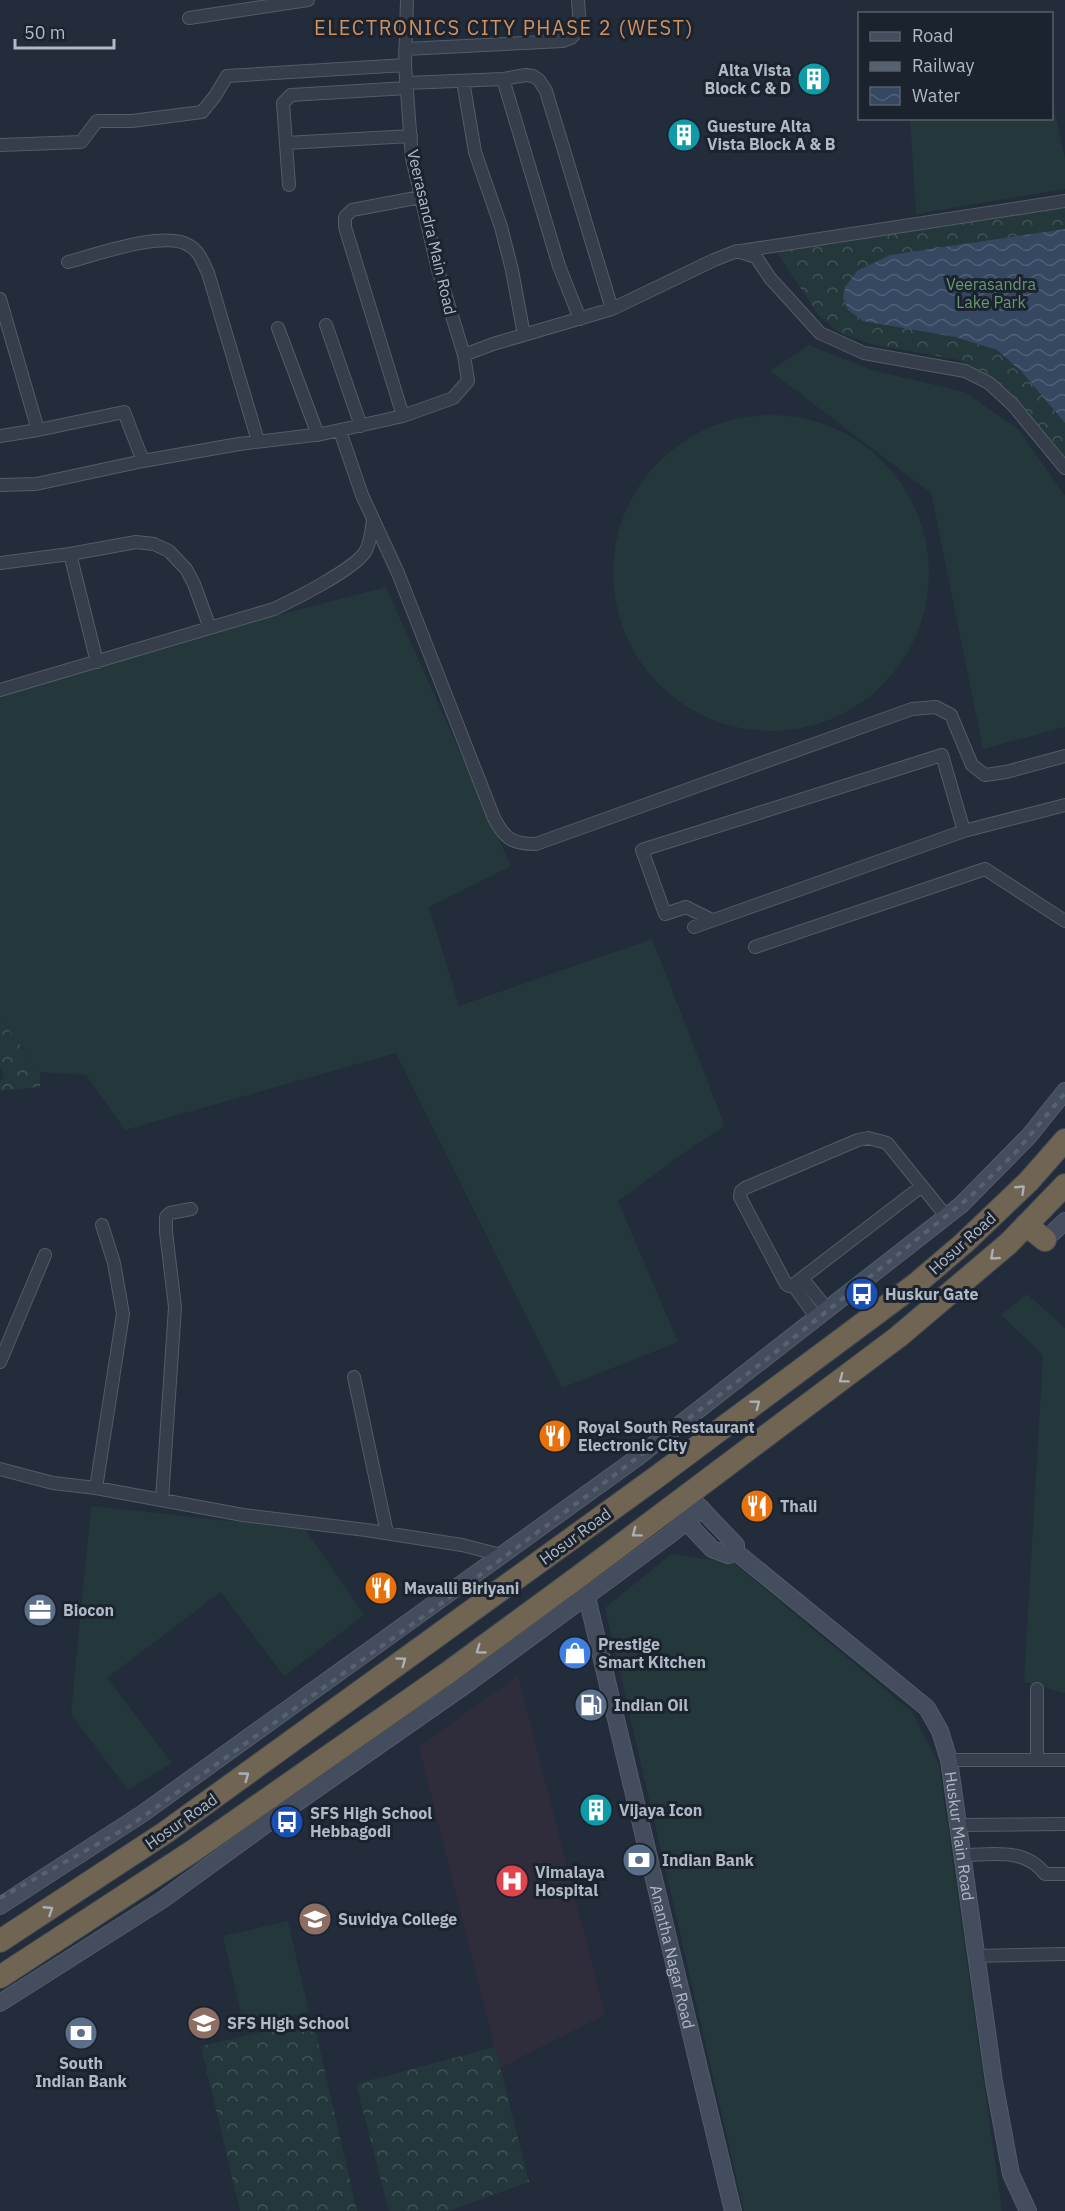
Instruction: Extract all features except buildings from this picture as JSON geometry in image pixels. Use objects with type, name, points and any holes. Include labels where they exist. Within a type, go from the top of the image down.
[{"type":"highway","name":"Hosur Road","points":[[0,1941],[166,1832],[658,1476],[907,1291],[1029,1181],[1065,1140]]},
{"type":"highway","name":"Hosur Road","points":[[0,1977],[442,1689],[582,1587],[687,1508],[898,1337],[1009,1242],[1065,1185]]},
{"type":"highway","points":[[1026,1225],[1045,1240]]},
{"type":"street","points":[[189,18],[219,6],[308,0]]},
{"type":"street","name":"Veerasandra Main Road","points":[[403,416],[453,398],[468,381],[464,356],[438,270],[412,158],[405,65],[407,0]]},
{"type":"street","points":[[405,49],[563,41],[571,38],[580,28],[578,0]]},
{"type":"street","points":[[0,145],[81,142],[97,121],[132,121],[201,112],[215,96],[227,76],[405,65]]},
{"type":"street","points":[[289,185],[283,103],[291,95],[533,76],[539,80],[546,91],[612,309]]},
{"type":"street","points":[[503,79],[559,266],[580,319]]},
{"type":"street","points":[[463,81],[475,152],[501,227],[512,270],[524,335]]},
{"type":"street","points":[[286,143],[411,136]]},
{"type":"street","points":[[0,485],[36,484],[143,461],[258,441],[318,435],[403,416],[344,222],[345,217],[352,210],[421,197]]},
{"type":"street","points":[[464,356],[524,335],[612,309],[737,251],[1065,201]]},
{"type":"street","points":[[68,262],[142,242],[172,240],[189,244],[199,255],[208,273],[258,441]]},
{"type":"street","points":[[737,251],[756,257],[770,278],[820,333],[864,353],[966,371],[989,383],[1012,405],[1065,468]]},
{"type":"street","points":[[0,299],[38,430]]},
{"type":"street","points":[[326,325],[361,426]]},
{"type":"street","points":[[278,328],[318,435]]},
{"type":"street","points":[[0,436],[124,412],[143,461]]},
{"type":"street","points":[[340,430],[373,520],[398,573],[494,818],[500,830],[509,840],[521,844],[536,844],[912,709],[936,707],[951,715],[972,765],[985,775],[1006,772],[1065,756]]},
{"type":"street","points":[[0,690],[274,609],[316,587],[358,560],[369,544],[373,520]]},
{"type":"street","points":[[0,563],[136,542],[154,544],[169,552],[186,569],[210,628]]},
{"type":"street","points":[[70,554],[98,662]]},
{"type":"street","points":[[712,920],[686,907],[665,914],[642,850],[942,755],[964,831]]},
{"type":"street","points":[[694,927],[964,831],[1065,805]]},
{"type":"street","points":[[755,947],[985,868],[1065,921]]},
{"type":"street","points":[[0,1906],[142,1814],[638,1457],[961,1205],[1029,1136],[1065,1091]]},
{"type":"street","points":[[922,1186],[789,1286],[740,1197],[741,1191],[745,1188],[858,1140],[868,1138],[887,1143],[922,1186],[946,1216]]},
{"type":"street","points":[[162,1500],[175,1307],[166,1217],[170,1213],[191,1209]]},
{"type":"street","points":[[1045,1240],[1065,1221]]},
{"type":"street","points":[[96,1488],[123,1314],[114,1263],[102,1225]]},
{"type":"street","points":[[0,1362],[45,1255]]},
{"type":"street","points":[[798,1281],[822,1313]]},
{"type":"street","points":[[354,1377],[387,1533]]},
{"type":"street","points":[[0,1469],[53,1483],[96,1488],[243,1515],[462,1545],[501,1555]]},
{"type":"street","name":"Huskur Main Road","points":[[687,1508],[712,1548],[728,1555],[736,1552],[927,1708],[940,1731],[949,1760],[994,2082],[1011,2174],[1028,2211]]},
{"type":"street","name":"Anantha Nagar Road","points":[[582,1587],[733,2211]]},
{"type":"street","points":[[0,2003],[162,1900],[442,1689]]},
{"type":"street","points":[[1037,1689],[1037,1760]]},
{"type":"street","points":[[949,1760],[1065,1760]]},
{"type":"street","points":[[958,1825],[1065,1824]]},
{"type":"street","points":[[962,1856],[1021,1856],[1038,1864],[1045,1874],[1065,1874]]},
{"type":"street","points":[[976,1956],[1065,1954]]},
{"type":"shaded area","name":"Vimalaya Hospital","points":[[518,1675],[605,2015],[500,2068],[419,1747]]},
{"type":"green space","points":[[1053,104],[1065,158],[1065,189],[916,214],[910,120],[1053,120]]},
{"type":"green space","name":"Veerasandra Lake Park","points":[[1065,207],[1065,458],[1016,398],[993,377],[959,360],[871,344],[842,334],[819,316],[776,251]]},
{"type":"green space","points":[[809,345],[872,370],[965,392],[1018,429],[1065,496],[1065,727],[983,749],[931,493],[770,371]]},
{"type":"green space","points":[[771,415],[802,418],[831,427],[859,442],[883,461],[902,485],[917,513],[926,542],[929,573],[926,604],[917,633],[902,661],[883,685],[859,704],[831,719],[802,728],[771,731],[740,728],[711,719],[683,704],[659,685],[640,661],[625,633],[616,604],[613,573],[616,542],[625,513],[640,485],[659,461],[683,442],[711,427],[740,418]]},
{"type":"green space","points":[[386,587],[511,866],[429,907],[459,1006],[652,939],[725,1126],[618,1201],[678,1342],[562,1388],[396,1053],[125,1130],[86,1075],[40,1072],[0,1018],[0,687]]},
{"type":"green space","points":[[0,1018],[40,1072],[40,1087],[0,1091],[0,1080],[5,1079],[0,1066]]},
{"type":"green space","points":[[1027,1294],[1065,1328],[1065,1693],[1024,1682],[1043,1355],[1001,1315]]},
{"type":"green space","points":[[91,1506],[305,1529],[364,1615],[284,1676],[221,1592],[107,1678],[172,1763],[128,1790],[71,1714]]},
{"type":"green space","points":[[671,1554],[734,1563],[912,1712],[939,1764],[1002,2211],[744,2211],[605,1608]]},
{"type":"green space","points":[[288,1921],[309,2012],[244,2026],[223,1936]]},
{"type":"green space","points":[[313,2020],[357,2211],[240,2211],[201,2046]]},
{"type":"green space","points":[[495,2047],[529,2182],[448,2211],[389,2211],[356,2084]]},
{"type":"water","name":"Veerasandra Lake Park","points":[[1065,229],[1065,423],[1022,372],[997,350],[955,337],[863,321],[848,310],[843,298],[845,287],[857,271],[890,255]]},
{"type":"railway","points":[[0,1898],[130,1826],[442,1603],[608,1480],[772,1355],[971,1196],[1017,1151],[1065,1093]]},
{"type":"place","name":"Alta Vista Block C & D","points":[[814,79]]},
{"type":"place","name":"Guesture Alta Vista Block A & B","points":[[684,135]]},
{"type":"place","name":"Huskur Gate","points":[[862,1294]]},
{"type":"place","name":"Royal South Restaurant Electronic City","points":[[555,1436]]},
{"type":"place","name":"Thali","points":[[757,1506]]},
{"type":"place","name":"Mavalli Biriyani","points":[[381,1588]]},
{"type":"place","name":"Biocon","points":[[40,1610]]},
{"type":"place","name":"Prestige Smart Kitchen","points":[[575,1653]]},
{"type":"place","name":"Indian Oil","points":[[591,1705]]},
{"type":"place","name":"Vijaya Icon","points":[[596,1810]]},
{"type":"place","name":"SFS High School Hebbagodi","points":[[287,1822]]},
{"type":"place","name":"Indian Bank","points":[[639,1860]]},
{"type":"place","name":"Vimalaya Hospital","points":[[512,1881]]},
{"type":"place","name":"Suvidya College","points":[[315,1919]]},
{"type":"place","name":"SFS High School","points":[[204,2023]]},
{"type":"place","name":"South Indian Bank","points":[[81,2033]]},
{"type":"district","name":"ELECTRONICS CITY PHASE 2 (WEST)","points":[[504,27]]}]
